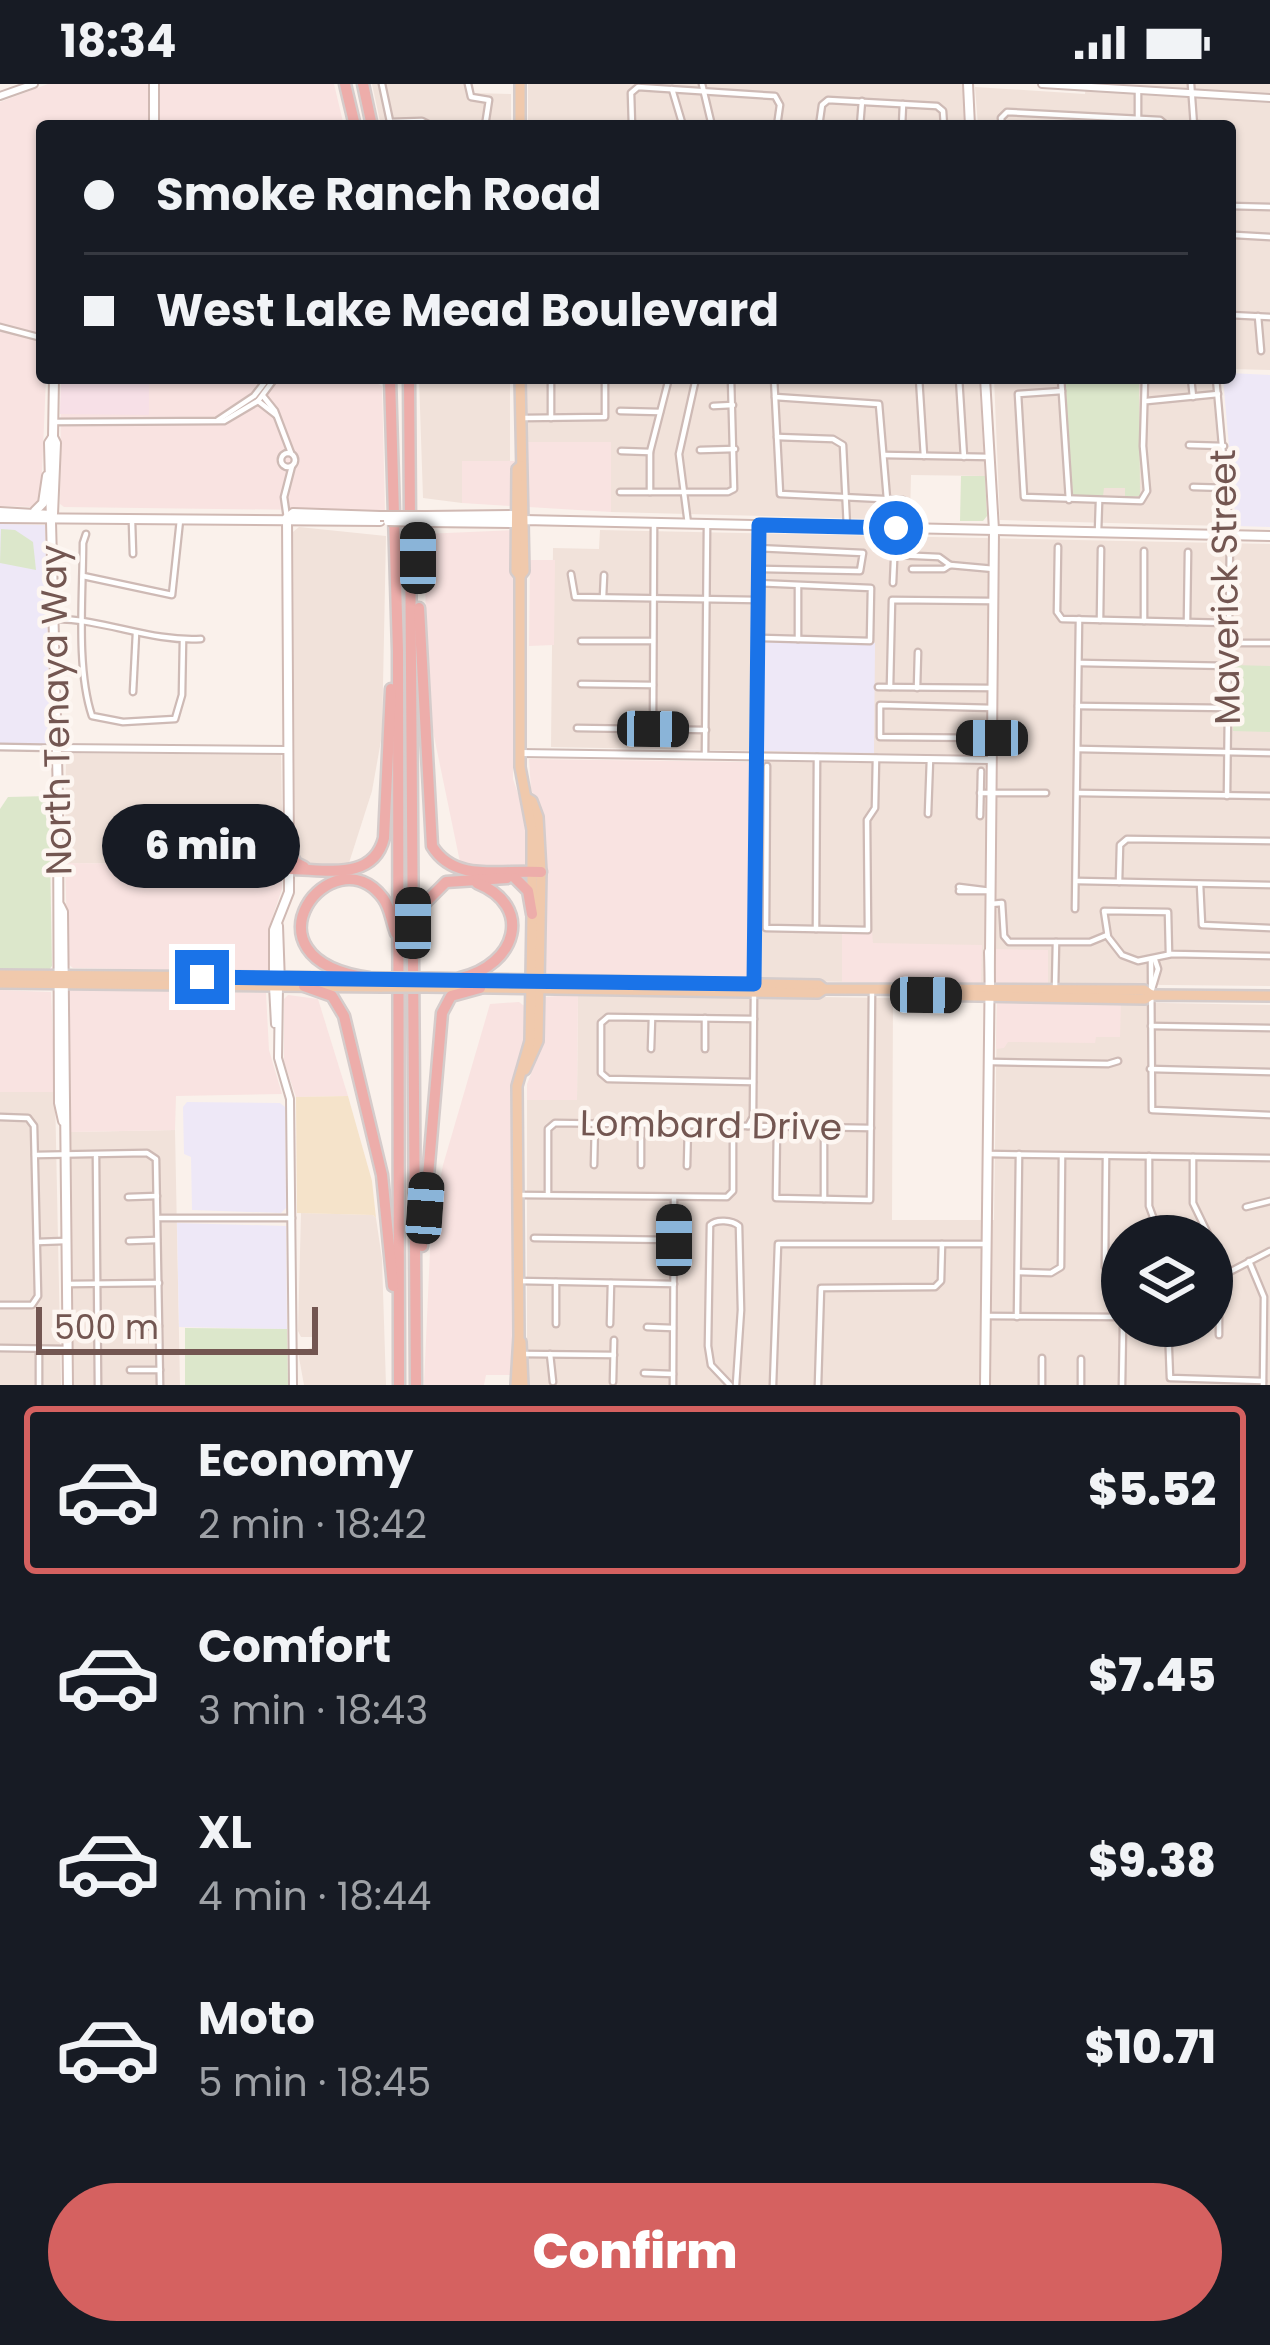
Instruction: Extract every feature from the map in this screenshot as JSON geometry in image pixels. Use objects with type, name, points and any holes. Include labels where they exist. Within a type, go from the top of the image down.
[{"type":"highway","points":[[345,84],[354,120]]},
{"type":"highway","points":[[363,84],[371,120]]},
{"type":"highway","points":[[390,384],[398,651],[398,1385]]},
{"type":"highway","points":[[409,384],[416,1385]]},
{"type":"highway","points":[[412,504],[418,532],[432,846],[442,861],[456,869],[536,875]]},
{"type":"highway","points":[[289,869],[355,870],[374,859],[382,847],[392,672],[398,651]]},
{"type":"highway","points":[[289,850],[296,863],[307,869]]},
{"type":"highway","points":[[414,1016],[419,996],[421,913],[430,895],[446,882],[536,875]]},
{"type":"highway","points":[[515,878],[526,886],[532,914]]},
{"type":"highway","points":[[378,981],[327,967],[307,950],[300,924],[311,895],[338,880],[365,884],[385,901],[400,944]]},
{"type":"highway","points":[[421,913],[437,891],[462,882],[484,886],[504,905],[511,931],[502,957],[485,972],[460,978]]},
{"type":"highway","points":[[304,986],[332,996],[341,1009],[371,1122],[388,1222],[398,1385]]},
{"type":"highway","points":[[416,1266],[422,1246],[442,1012],[452,996],[480,988]]},
{"type":"main road","points":[[154,84],[154,120]]},
{"type":"main road","points":[[520,84],[520,120]]},
{"type":"main road","points":[[968,84],[970,120]]},
{"type":"main road","name":"North Tenaya Way","points":[[54,384],[50,469],[59,905],[63,912],[58,1060],[66,1104],[63,1120]]},
{"type":"main road","points":[[520,384],[516,571],[520,575],[520,778],[536,875],[534,983]]},
{"type":"main road","points":[[985,384],[994,602],[992,760],[986,792],[991,904],[985,1385]]},
{"type":"main road","name":"North Tenaya Way","points":[[53,437],[53,516]]},
{"type":"main road","points":[[33,512],[43,503],[50,469]]},
{"type":"main road","points":[[0,515],[33,512],[53,516]]},
{"type":"main road","points":[[0,515],[287,518],[293,514],[427,519],[511,515],[520,520],[1270,536]]},
{"type":"main road","points":[[277,982],[278,925],[289,892],[287,518]]},
{"type":"main road","points":[[519,1385],[520,1093],[537,1046],[532,914],[536,875]]},
{"type":"main road","points":[[202,981],[235,977],[304,986],[378,981]]},
{"type":"main road","points":[[428,982],[460,978],[589,989],[670,991],[689,987]]},
{"type":"main road","points":[[0,979],[378,981],[480,988],[534,983],[818,985],[872,990],[926,986],[1093,993]]},
{"type":"main road","points":[[61,980],[109,985],[147,981]]},
{"type":"main road","name":"North Tenaya Way","points":[[61,980],[68,1385]]},
{"type":"main road","points":[[589,989],[637,984],[670,991]]},
{"type":"main road","points":[[989,991],[1055,988],[1145,999],[1151,995],[1269,997]]},
{"type":"main road","points":[[519,1336],[523,1354],[519,1385]]},
{"type":"street","points":[[0,96],[34,84]]},
{"type":"street","points":[[382,84],[390,120]]},
{"type":"street","points":[[468,84],[471,97],[489,100],[486,120]]},
{"type":"street","points":[[1042,84],[1191,88],[1270,98]]},
{"type":"street","points":[[632,120],[633,88],[702,88],[777,98],[777,120]]},
{"type":"street","points":[[702,88],[710,120]]},
{"type":"street","points":[[1191,88],[1194,120]]},
{"type":"street","points":[[672,89],[680,120]]},
{"type":"street","points":[[1138,90],[1138,119]]},
{"type":"street","points":[[860,120],[862,101]]},
{"type":"street","points":[[820,120],[824,102],[862,101],[941,108],[943,120]]},
{"type":"street","points":[[902,120],[903,104]]},
{"type":"street","points":[[1003,120],[1003,115],[1144,120]]},
{"type":"street","points":[[1236,206],[1270,208]]},
{"type":"street","points":[[1236,236],[1270,237]]},
{"type":"street","points":[[1236,315],[1270,316]]},
{"type":"street","points":[[1258,316],[1262,351]]},
{"type":"street","points":[[0,327],[36,336]]},
{"type":"street","points":[[53,422],[218,420],[234,417],[268,384]]},
{"type":"street","points":[[551,384],[551,418]]},
{"type":"street","points":[[520,418],[605,417],[605,384]]},
{"type":"street","points":[[650,492],[650,452],[667,384]]},
{"type":"street","points":[[688,524],[679,454],[695,384]]},
{"type":"street","points":[[620,492],[683,494],[734,488],[732,384]]},
{"type":"street","points":[[774,384],[780,494],[904,500]]},
{"type":"street","points":[[919,384],[924,456]]},
{"type":"street","points":[[959,384],[964,457]]},
{"type":"street","points":[[1061,384],[1069,500]]},
{"type":"street","points":[[1062,391],[1018,394],[1024,497],[1145,499],[1146,384]]},
{"type":"street","points":[[1191,384],[1192,397]]},
{"type":"street","name":"Maverick Street","points":[[1217,384],[1230,535],[1227,796]]},
{"type":"street","points":[[1147,401],[1218,394]]},
{"type":"street","points":[[259,396],[276,415],[295,460],[288,466]]},
{"type":"street","points":[[775,397],[879,404],[887,500]]},
{"type":"street","points":[[712,406],[734,405]]},
{"type":"street","points":[[620,411],[660,412]]},
{"type":"street","points":[[776,436],[841,442],[847,527]]},
{"type":"street","points":[[1189,445],[1224,446]]},
{"type":"street","points":[[700,450],[735,449]]},
{"type":"street","points":[[287,518],[288,466],[281,460],[288,450]]},
{"type":"street","points":[[621,451],[650,452]]},
{"type":"street","points":[[884,455],[990,457]]},
{"type":"street","points":[[1193,487],[1228,488]]},
{"type":"street","points":[[1098,532],[1099,501]]},
{"type":"street","points":[[132,516],[133,554]]},
{"type":"street","points":[[83,576],[172,595],[180,517]]},
{"type":"street","points":[[653,729],[654,523]]},
{"type":"street","points":[[705,755],[707,524]]},
{"type":"street","points":[[748,1126],[753,1117],[759,525]]},
{"type":"street","points":[[86,534],[83,619],[92,716],[141,722],[175,718],[182,695],[183,640]]},
{"type":"street","points":[[893,583],[895,538]]},
{"type":"street","points":[[758,548],[863,553],[860,571],[758,569]]},
{"type":"street","points":[[1058,548],[1059,616],[1231,622]]},
{"type":"street","points":[[1100,620],[1101,550]]},
{"type":"street","points":[[1144,551],[1144,621]]},
{"type":"street","points":[[1187,622],[1188,552]]},
{"type":"street","points":[[895,555],[939,557],[950,566]]},
{"type":"street","points":[[912,569],[994,569]]},
{"type":"street","points":[[571,574],[575,596],[758,600]]},
{"type":"street","points":[[603,597],[604,575]]},
{"type":"street","points":[[758,583],[871,588],[870,641],[758,638]]},
{"type":"street","points":[[798,587],[798,639]]},
{"type":"street","points":[[890,687],[892,600],[994,602]]},
{"type":"street","points":[[55,619],[83,619],[136,633],[201,640]]},
{"type":"street","points":[[1075,909],[1079,620]]},
{"type":"street","points":[[134,692],[136,633]]},
{"type":"street","points":[[580,641],[653,641]]},
{"type":"street","points":[[1230,643],[1270,643]]},
{"type":"street","points":[[917,688],[918,652]]},
{"type":"street","points":[[1078,663],[1230,666]]},
{"type":"street","points":[[581,685],[653,685]]},
{"type":"street","points":[[878,687],[993,688]]},
{"type":"street","points":[[992,708],[880,705],[880,737],[992,738]]},
{"type":"street","points":[[1078,706],[1228,708]]},
{"type":"street","points":[[577,728],[706,730]]},
{"type":"street","points":[[0,747],[288,750]]},
{"type":"street","points":[[1077,749],[1270,753]]},
{"type":"street","points":[[520,752],[992,760]]},
{"type":"street","points":[[815,928],[817,758]]},
{"type":"street","points":[[767,766],[766,928],[868,930],[867,820],[875,808],[876,758]]},
{"type":"street","points":[[928,814],[930,759]]},
{"type":"street","points":[[980,816],[986,792],[981,771]]},
{"type":"street","points":[[986,792],[1046,793]]},
{"type":"street","points":[[1077,793],[1270,796]]},
{"type":"street","points":[[1119,882],[1122,841],[1270,842]]},
{"type":"street","points":[[1076,881],[1270,885]]},
{"type":"street","points":[[1200,884],[1202,925],[1270,928]]},
{"type":"street","points":[[958,888],[991,891]]},
{"type":"street","points":[[991,904],[1002,903],[1006,941],[1090,942],[1107,935]]},
{"type":"street","points":[[1168,954],[1170,914],[1165,910],[1104,910],[1107,935],[1122,955],[1153,960],[1168,954],[1270,956]]},
{"type":"street","points":[[1055,988],[1056,942]]},
{"type":"street","points":[[1153,960],[1158,969],[1151,995],[1152,1110],[1270,1115]]},
{"type":"street","points":[[277,982],[278,1058],[290,1096],[293,1385]]},
{"type":"street","points":[[777,1126],[776,1198],[871,1200],[872,990]]},
{"type":"street","points":[[651,1049],[652,1018]]},
{"type":"street","points":[[705,1018],[705,1049]]},
{"type":"street","points":[[753,1082],[603,1077],[603,1019],[754,1019]]},
{"type":"street","points":[[1151,1026],[1270,1028]]},
{"type":"street","points":[[988,1062],[1118,1061]]},
{"type":"street","points":[[1150,1069],[1270,1072]]},
{"type":"street","points":[[0,1117],[32,1120],[38,1296],[34,1303],[0,1305]]},
{"type":"street","points":[[594,1165],[595,1123]]},
{"type":"street","points":[[641,1124],[641,1165]]},
{"type":"street","name":"Lombard Drive","points":[[548,1194],[550,1125],[872,1127]]},
{"type":"street","points":[[687,1166],[688,1125]]},
{"type":"street","points":[[519,1195],[731,1195],[733,1126]]},
{"type":"street","points":[[824,1127],[824,1199]]},
{"type":"street","points":[[95,1154],[98,1385]]},
{"type":"street","points":[[988,1154],[1270,1158]]},
{"type":"street","points":[[1017,1316],[1019,1154]]},
{"type":"street","points":[[35,1155],[153,1155],[157,1162],[160,1385]]},
{"type":"street","points":[[1018,1273],[1059,1270],[1062,1155]]},
{"type":"street","points":[[1106,1156],[1107,1215]]},
{"type":"street","points":[[1149,1156],[1152,1215]]},
{"type":"street","points":[[1192,1157],[1193,1203],[1199,1215]]},
{"type":"street","points":[[128,1197],[157,1196]]},
{"type":"street","points":[[673,1385],[674,1197]]},
{"type":"street","points":[[1246,1207],[1270,1201]]},
{"type":"street","points":[[157,1218],[292,1218]]},
{"type":"street","points":[[711,1223],[737,1223],[741,1291],[733,1385],[711,1366],[708,1346],[711,1223]]},
{"type":"street","points":[[534,1238],[674,1240]]},
{"type":"street","points":[[129,1240],[157,1240]]},
{"type":"street","points":[[37,1242],[65,1241]]},
{"type":"street","points":[[773,1385],[778,1244],[987,1244]]},
{"type":"street","points":[[818,1385],[821,1288],[939,1285],[942,1244]]},
{"type":"street","points":[[1233,1270],[1270,1251]]},
{"type":"street","points":[[1169,1347],[1171,1378],[1263,1383],[1264,1297],[1250,1262]]},
{"type":"street","points":[[519,1280],[674,1284]]},
{"type":"street","points":[[556,1282],[556,1324]]},
{"type":"street","points":[[66,1284],[159,1283]]},
{"type":"street","points":[[610,1324],[611,1283]]},
{"type":"street","points":[[986,1316],[1101,1317]]},
{"type":"street","points":[[130,1327],[159,1326]]},
{"type":"street","points":[[647,1328],[674,1328]]},
{"type":"street","points":[[613,1382],[614,1340]]},
{"type":"street","points":[[1122,1385],[1123,1347]]},
{"type":"street","points":[[0,1348],[67,1349]]},
{"type":"street","points":[[39,1349],[39,1385]]},
{"type":"street","points":[[523,1354],[614,1355]]},
{"type":"street","points":[[550,1354],[553,1382]]},
{"type":"street","points":[[1042,1358],[1042,1385]]},
{"type":"street","points":[[1081,1385],[1082,1358]]},
{"type":"street","points":[[130,1370],[160,1370]]},
{"type":"street","points":[[644,1373],[673,1374]]},
{"type":"shaded area","points":[[48,84],[149,84],[149,120],[36,120],[36,384],[46,384],[41,496],[33,507],[0,506],[0,102]]},
{"type":"shaded area","points":[[154,84],[334,84],[343,120],[154,120]]},
{"type":"shaded area","points":[[372,84],[473,84],[474,93],[511,94],[511,120],[380,120]]},
{"type":"shaded area","points":[[528,84],[963,84],[965,120],[528,120]]},
{"type":"shaded area","points":[[1086,84],[1270,84],[1270,370],[1236,369],[1236,120],[978,120],[975,87],[1085,94]]},
{"type":"shaded area","points":[[1236,373],[1270,375],[1270,527],[1236,526],[1224,384],[1236,384]]},
{"type":"shaded area","points":[[61,384],[382,386],[385,511],[60,504]]},
{"type":"shaded area","points":[[61,384],[149,384],[149,415],[60,414]]},
{"type":"shaded area","points":[[419,384],[510,384],[510,461],[462,461],[462,503],[423,498]]},
{"type":"shaded area","points":[[526,384],[979,384],[985,476],[911,475],[910,520],[611,512],[611,442],[526,442]]},
{"type":"shaded area","points":[[994,384],[1212,384],[1224,526],[1000,520]]},
{"type":"shaded area","points":[[526,442],[611,442],[611,512],[462,503],[462,461],[525,461]]},
{"type":"shaded area","points":[[0,524],[45,525],[50,744],[0,745]]},
{"type":"shaded area","points":[[299,527],[386,536],[382,735],[372,791],[348,866],[299,866],[295,855],[293,532]]},
{"type":"shaded area","points":[[513,530],[513,779],[527,820],[527,862],[522,867],[461,867],[428,707],[424,534]]},
{"type":"shaded area","points":[[600,530],[1270,544],[1270,986],[760,981],[761,751],[551,747],[553,548],[599,549]]},
{"type":"shaded area","points":[[530,560],[555,560],[554,645],[529,646]]},
{"type":"shaded area","points":[[761,640],[875,643],[874,753],[761,751]]},
{"type":"shaded area","points":[[66,753],[281,755],[283,865],[65,863]]},
{"type":"shaded area","points":[[529,759],[753,762],[749,980],[541,973],[541,815],[531,789]]},
{"type":"shaded area","points":[[65,863],[283,865],[282,889],[268,930],[269,969],[73,968],[68,964]]},
{"type":"shaded area","points":[[842,932],[872,932],[873,943],[982,945],[981,983],[842,982]]},
{"type":"shaded area","points":[[995,949],[1048,950],[1048,984],[996,983]]},
{"type":"shaded area","points":[[71,989],[266,993],[269,1050],[282,1094],[176,1096],[175,1130],[71,1132]]},
{"type":"shaded area","points":[[0,990],[51,992],[55,1092],[0,1092]]},
{"type":"shaded area","points":[[578,994],[893,998],[892,1220],[994,1220],[997,1000],[1270,1005],[1270,1385],[527,1385],[527,1100],[577,1099]]},
{"type":"shaded area","points":[[578,994],[577,1100],[527,1100],[527,1084],[543,1043],[545,997]]},
{"type":"shaded area","points":[[288,995],[318,999],[348,1096],[296,1097],[284,1062],[284,999]]},
{"type":"shaded area","points":[[997,1000],[1121,1002],[1120,1037],[1096,1037],[1095,1043],[1008,1042],[996,1049]]},
{"type":"shaded area","points":[[519,1002],[527,1008],[527,1043],[512,1082],[512,1375],[486,1375],[484,1385],[424,1385],[431,1228],[443,1165],[490,1004]]},
{"type":"shaded area","points":[[0,1092],[55,1092],[61,1385],[0,1385]]},
{"type":"shaded area","points":[[187,1102],[280,1103],[285,1107],[286,1208],[281,1213],[192,1210],[191,1157],[184,1154],[183,1107]]},
{"type":"shaded area","points":[[175,1130],[180,1385],[73,1385],[71,1132]]},
{"type":"shaded area","points":[[301,1213],[376,1218],[386,1385],[304,1385],[298,1352],[314,1347],[313,1337],[301,1337],[298,1331]]},
{"type":"shaded area","points":[[177,1223],[286,1226],[287,1329],[179,1327]]},
{"type":"green space","points":[[1064,384],[1139,384],[1140,496],[1125,497],[1125,488],[1104,488],[1103,496],[1073,495]]},
{"type":"green space","points":[[961,476],[985,476],[987,516],[983,521],[960,521]]},
{"type":"green space","points":[[1,529],[15,530],[33,542],[36,570],[0,563]]},
{"type":"green space","points":[[1234,665],[1270,666],[1270,732],[1233,731]]},
{"type":"green space","points":[[49,796],[52,966],[49,970],[0,970],[0,809],[8,797]]},
{"type":"green space","points":[[185,1328],[287,1329],[288,1385],[185,1385]]},
{"type":"sand","points":[[348,1096],[372,1181],[376,1218],[297,1213],[296,1097]]},
{"type":"route","points":[[202,977],[754,984],[759,525],[896,528]]}]
